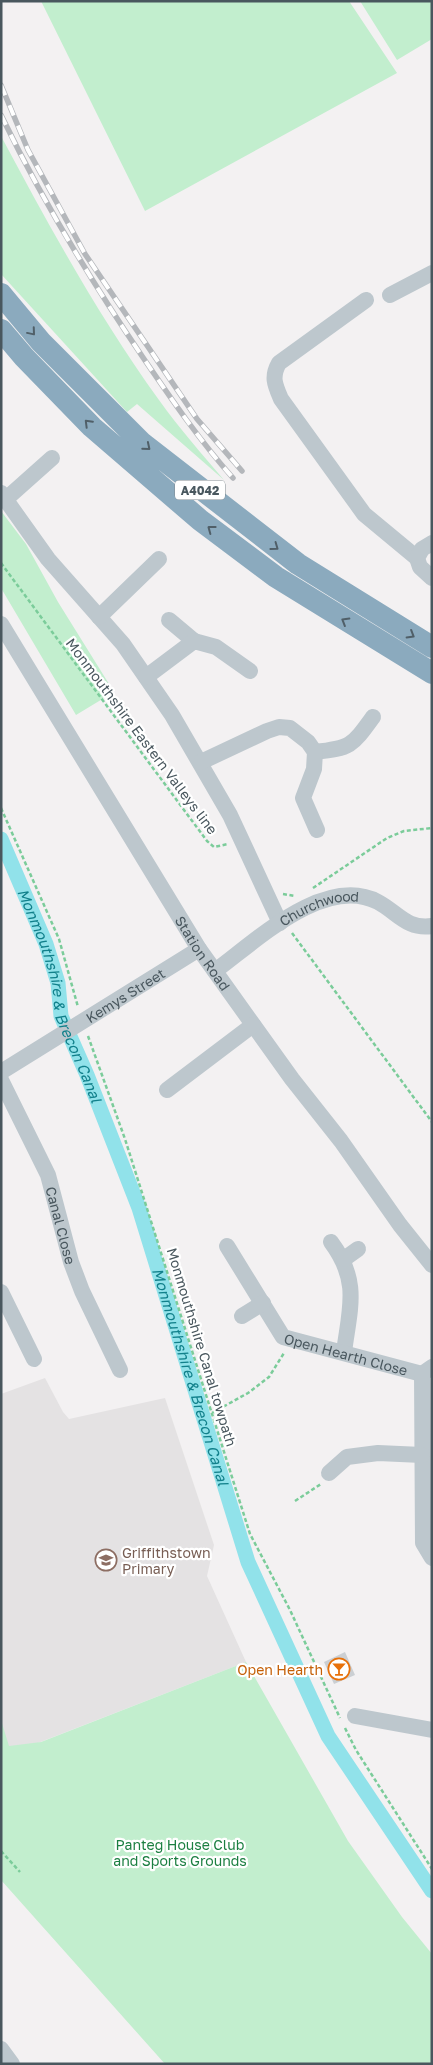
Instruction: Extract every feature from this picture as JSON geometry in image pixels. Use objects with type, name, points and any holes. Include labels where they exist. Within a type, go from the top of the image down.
[{"type":"highway","name":"A4042","points":[[1,294],[41,342],[142,444],[298,564],[432,647]]},
{"type":"highway","name":"A4042","points":[[1,330],[24,357],[92,427],[200,520],[276,577],[432,673]]},
{"type":"street","points":[[390,295],[432,273]]},
{"type":"street","points":[[366,300],[279,363],[274,372],[274,383],[281,399],[359,508],[417,558],[420,568],[432,578]]},
{"type":"street","points":[[52,458],[4,496],[48,559],[123,644],[201,762],[241,838],[280,923]]},
{"type":"street","points":[[417,558],[422,548],[432,543]]},
{"type":"street","points":[[99,617],[159,559]]},
{"type":"street","points":[[169,620],[194,641],[216,647],[250,671]]},
{"type":"street","name":"Station Road","points":[[1,624],[199,949],[253,1025],[432,1265]]},
{"type":"street","points":[[146,677],[194,641]]},
{"type":"street","points":[[315,752],[338,750],[351,745],[373,717]]},
{"type":"street","points":[[201,762],[279,727],[290,728],[313,746],[315,752],[314,769],[303,798],[317,830]]},
{"type":"street","name":"Churchwood","points":[[215,971],[280,923],[307,900],[349,894],[366,896],[380,902],[411,925],[424,928],[432,926]]},
{"type":"street","name":"Kemys Street","points":[[1,1072],[199,949]]},
{"type":"street","points":[[167,1090],[253,1025]]},
{"type":"street","name":"Canal Close","points":[[1,1080],[48,1175],[71,1262],[82,1291],[120,1370]]},
{"type":"street","points":[[331,1242],[344,1259],[352,1286],[344,1352]]},
{"type":"street","name":"Open Hearth Close","points":[[228,1246],[283,1337],[427,1370],[422,1455],[423,1543],[432,1558]]},
{"type":"street","points":[[344,1259],[358,1249]]},
{"type":"street","points":[[1,1292],[34,1359]]},
{"type":"street","points":[[242,1316],[263,1303]]},
{"type":"street","points":[[329,1473],[343,1451],[422,1455]]},
{"type":"street","points":[[355,1716],[432,1730]]},
{"type":"street","points":[[1,2049],[12,2064]]},
{"type":"path","name":"Monmouthshire Eastern Valleys line","points":[[1,563],[207,842],[214,846],[230,844],[241,838]]},
{"type":"path","name":"Monmouthshire Canal towpath","points":[[1,808],[59,939],[81,1023],[126,1139],[250,1534],[290,1610],[335,1710],[356,1750],[432,1869]]},
{"type":"path","points":[[278,889],[282,894],[307,900],[316,885],[387,838],[404,830],[432,828]]},
{"type":"path","points":[[298,929],[291,934],[432,1122]]},
{"type":"path","points":[[212,1413],[248,1393],[269,1377],[286,1349],[288,1338]]},
{"type":"path","points":[[295,1501],[324,1482],[329,1473]]},
{"type":"path","points":[[1,1851],[20,1872]]},
{"type":"shaded area","name":"Griffithstown Primary","points":[[45,1378],[63,1412],[69,1419],[165,1398],[214,1545],[207,1576],[246,1662],[7,1755],[1,1740],[1,1394]]},
{"type":"green space","points":[[41,1],[349,1],[397,73],[145,211]]},
{"type":"green space","points":[[360,1],[432,1],[432,39],[397,60]]},
{"type":"green space","points":[[1,136],[95,304],[137,369],[191,441],[224,480],[137,404],[127,412],[1,274]]},
{"type":"green space","points":[[1,511],[26,544],[58,602],[114,692],[76,715],[1,588]]},
{"type":"green space","name":"Panteg House Club and Sports Grounds","points":[[246,1662],[348,1841],[402,1917],[432,1954],[432,2064],[165,2064],[1,1880],[1,1720],[9,1746],[41,1742]]},
{"type":"building","points":[[345,1652],[355,1675],[334,1684],[324,1662]]},
{"type":"waterway","name":"Monmouthshire & Brecon Canal","points":[[1,839],[46,944],[58,983],[61,1016],[87,1075],[139,1208],[248,1562],[328,1736],[432,1891]]},
{"type":"railway","points":[[1,85],[28,150],[85,254],[197,419],[242,471]]},
{"type":"railway","points":[[1,115],[50,209],[105,300],[176,405],[209,450],[233,478]]},
{"type":"place","name":"Griffithstown Primary","points":[[106,1560]]},
{"type":"place","name":"Open Hearth","points":[[339,1669]]}]
